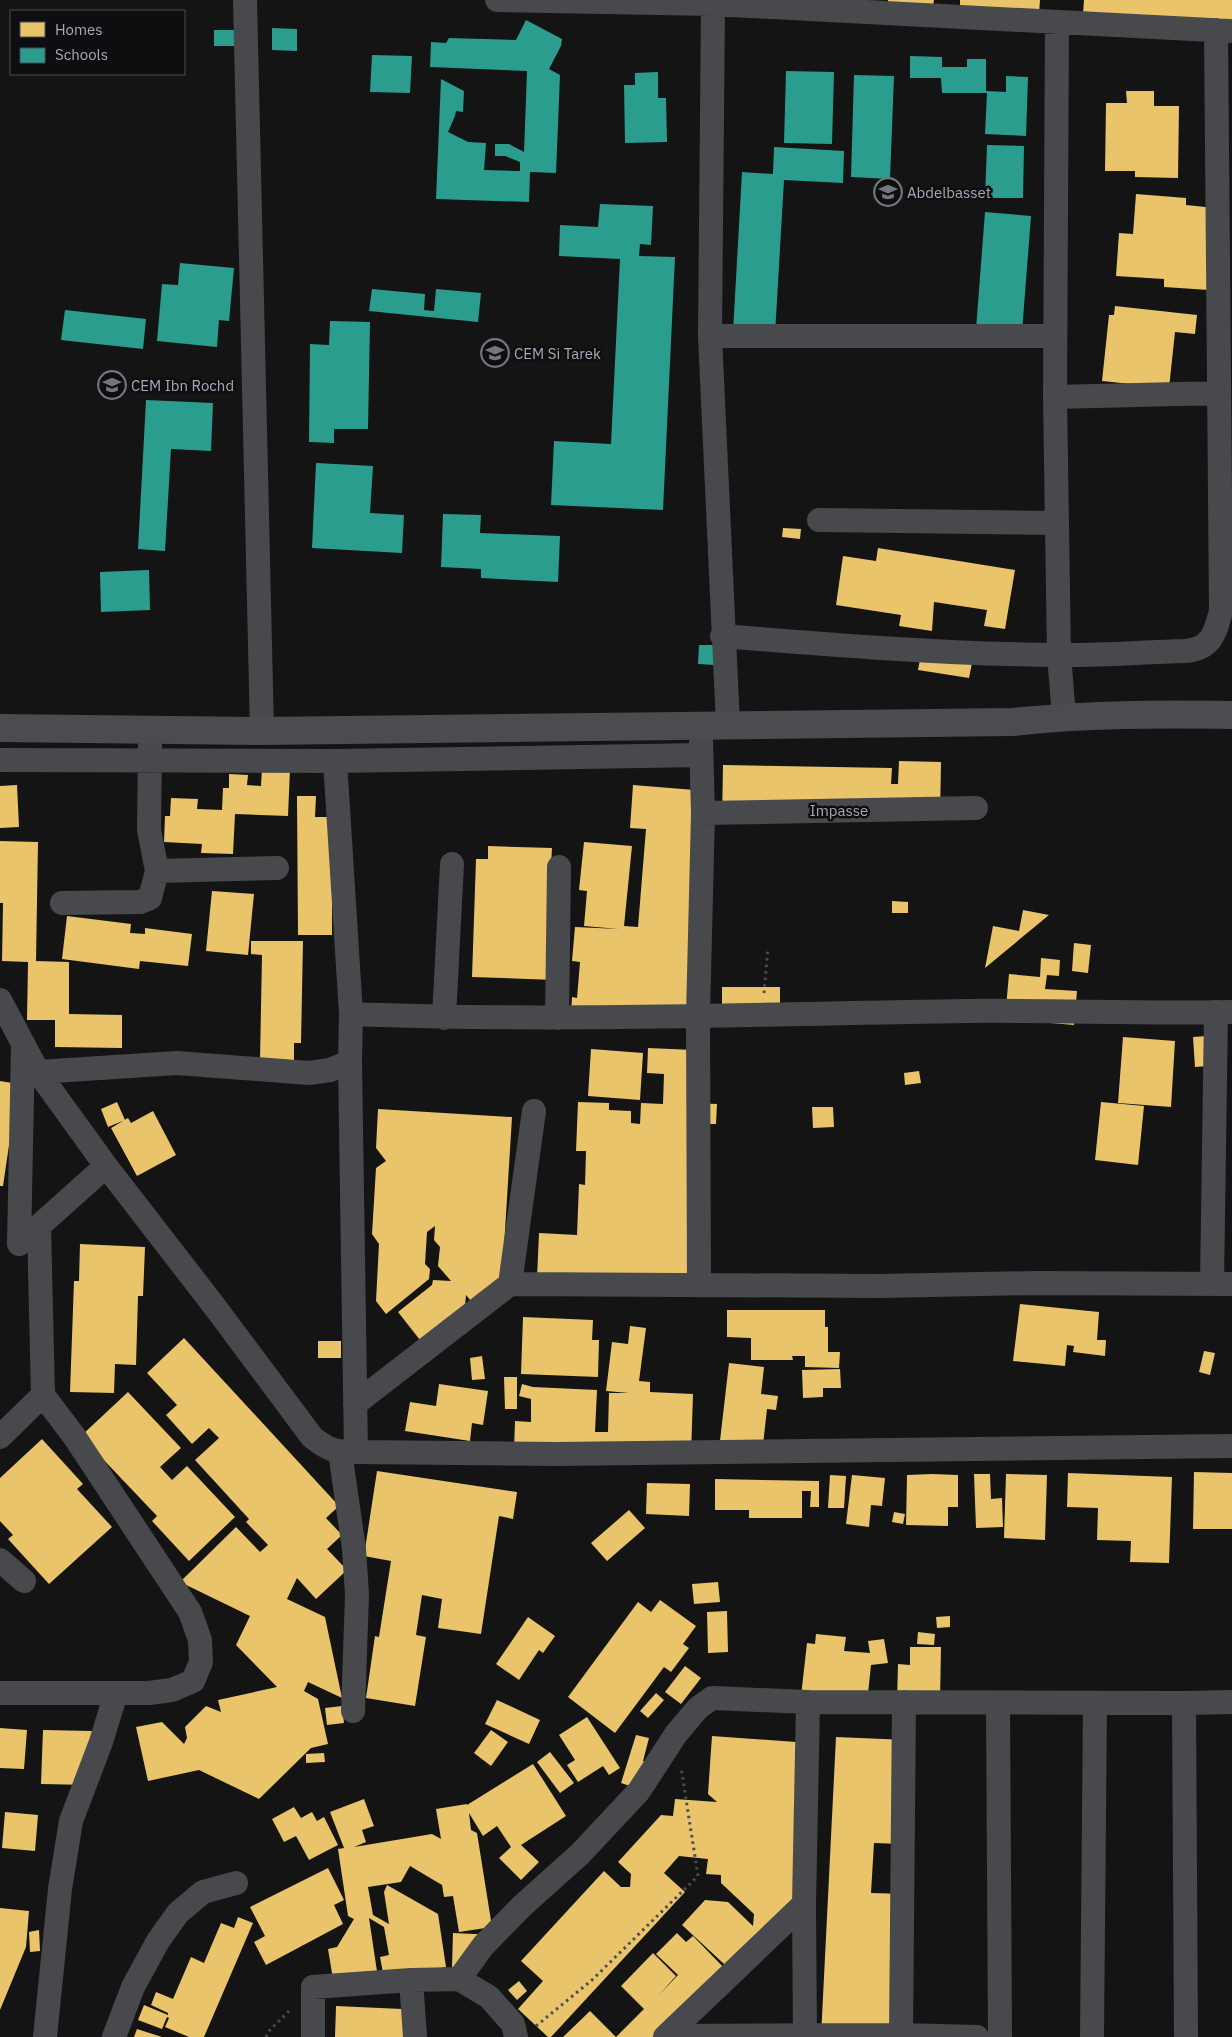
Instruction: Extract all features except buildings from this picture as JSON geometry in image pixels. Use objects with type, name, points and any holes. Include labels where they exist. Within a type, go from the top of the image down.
[{"type":"main road","points":[[0,728],[262,731],[1013,722],[1064,717],[1158,714],[1232,715]]},
{"type":"street","points":[[245,0],[262,731]]},
{"type":"street","points":[[496,0],[800,4],[1057,22],[1224,31],[1219,393],[1221,594],[1220,611],[1215,633],[1206,645],[1197,650],[1059,655],[899,649],[722,636]]},
{"type":"street","points":[[713,4],[710,336],[722,636],[728,725]]},
{"type":"street","points":[[1057,22],[1055,397],[1059,655],[1064,717]]},
{"type":"street","points":[[710,336],[1055,336]]},
{"type":"street","points":[[1055,397],[1219,393]]},
{"type":"street","points":[[819,520],[1057,523]]},
{"type":"street","points":[[699,1284],[698,1016],[703,813],[700,726]]},
{"type":"street","points":[[62,903],[140,902],[150,898],[157,871],[149,830],[150,730]]},
{"type":"street","points":[[0,760],[335,760],[701,755]]},
{"type":"street","points":[[335,760],[352,1014],[350,1062],[355,1404],[348,1452],[356,1576],[353,1711]]},
{"type":"street","name":"Impasse","points":[[703,813],[976,808]]},
{"type":"street","points":[[444,1018],[452,864]]},
{"type":"street","points":[[557,1018],[559,867]]},
{"type":"street","points":[[157,871],[277,868]]},
{"type":"street","points":[[0,1000],[38,1072],[106,1166],[312,1436],[326,1448],[348,1452],[582,1454],[1232,1446]]},
{"type":"street","points":[[352,1014],[444,1018],[557,1018],[967,1012],[1224,1012],[1222,1284],[1038,1283],[879,1286],[510,1284],[355,1404]]},
{"type":"street","points":[[9,1244],[23,1046]]},
{"type":"street","points":[[38,1072],[177,1063],[309,1073],[330,1070],[350,1062]]},
{"type":"street","points":[[510,1284],[534,1111]]},
{"type":"street","points":[[9,1244],[39,1226],[106,1166]]},
{"type":"street","points":[[0,1693],[149,1693],[172,1690],[194,1681],[201,1662],[200,1640],[190,1612],[74,1436],[44,1395],[39,1226]]},
{"type":"street","points":[[0,1437],[44,1395]]},
{"type":"street","points":[[0,1560],[24,1581]]},
{"type":"street","points":[[45,2037],[60,1889],[71,1821],[101,1742],[116,1693]]},
{"type":"street","points":[[458,1979],[483,1946],[522,1906],[580,1854],[639,1791],[676,1734],[698,1708],[712,1698],[808,1702],[1232,1702]]},
{"type":"street","points":[[805,2036],[804,1904],[808,1702]]},
{"type":"street","points":[[904,1702],[915,2036]]},
{"type":"street","points":[[998,1703],[1000,2037]]},
{"type":"street","points":[[1092,2037],[1095,1703]]},
{"type":"street","points":[[1184,1703],[1186,2037]]},
{"type":"street","points":[[114,2037],[133,1987],[158,1941],[178,1913],[203,1892],[236,1883]]},
{"type":"street","points":[[665,2036],[804,1904]]},
{"type":"street","points":[[313,2037],[313,1987],[411,1980],[458,1979],[489,1997],[523,2034]]},
{"type":"street","points":[[411,1980],[415,2037]]},
{"type":"street","points":[[704,2036],[705,1999]]},
{"type":"street","points":[[665,2036],[977,2037]]},
{"type":"path","points":[[763,1016],[768,948]]},
{"type":"path","points":[[523,2034],[592,1980],[698,1876],[676,1734]]},
{"type":"place","name":"Abdelbasset","points":[[888,192]]},
{"type":"place","name":"CEM Si Tarek","points":[[495,353]]},
{"type":"place","name":"CEM Ibn Rochd","points":[[112,385]]}]
